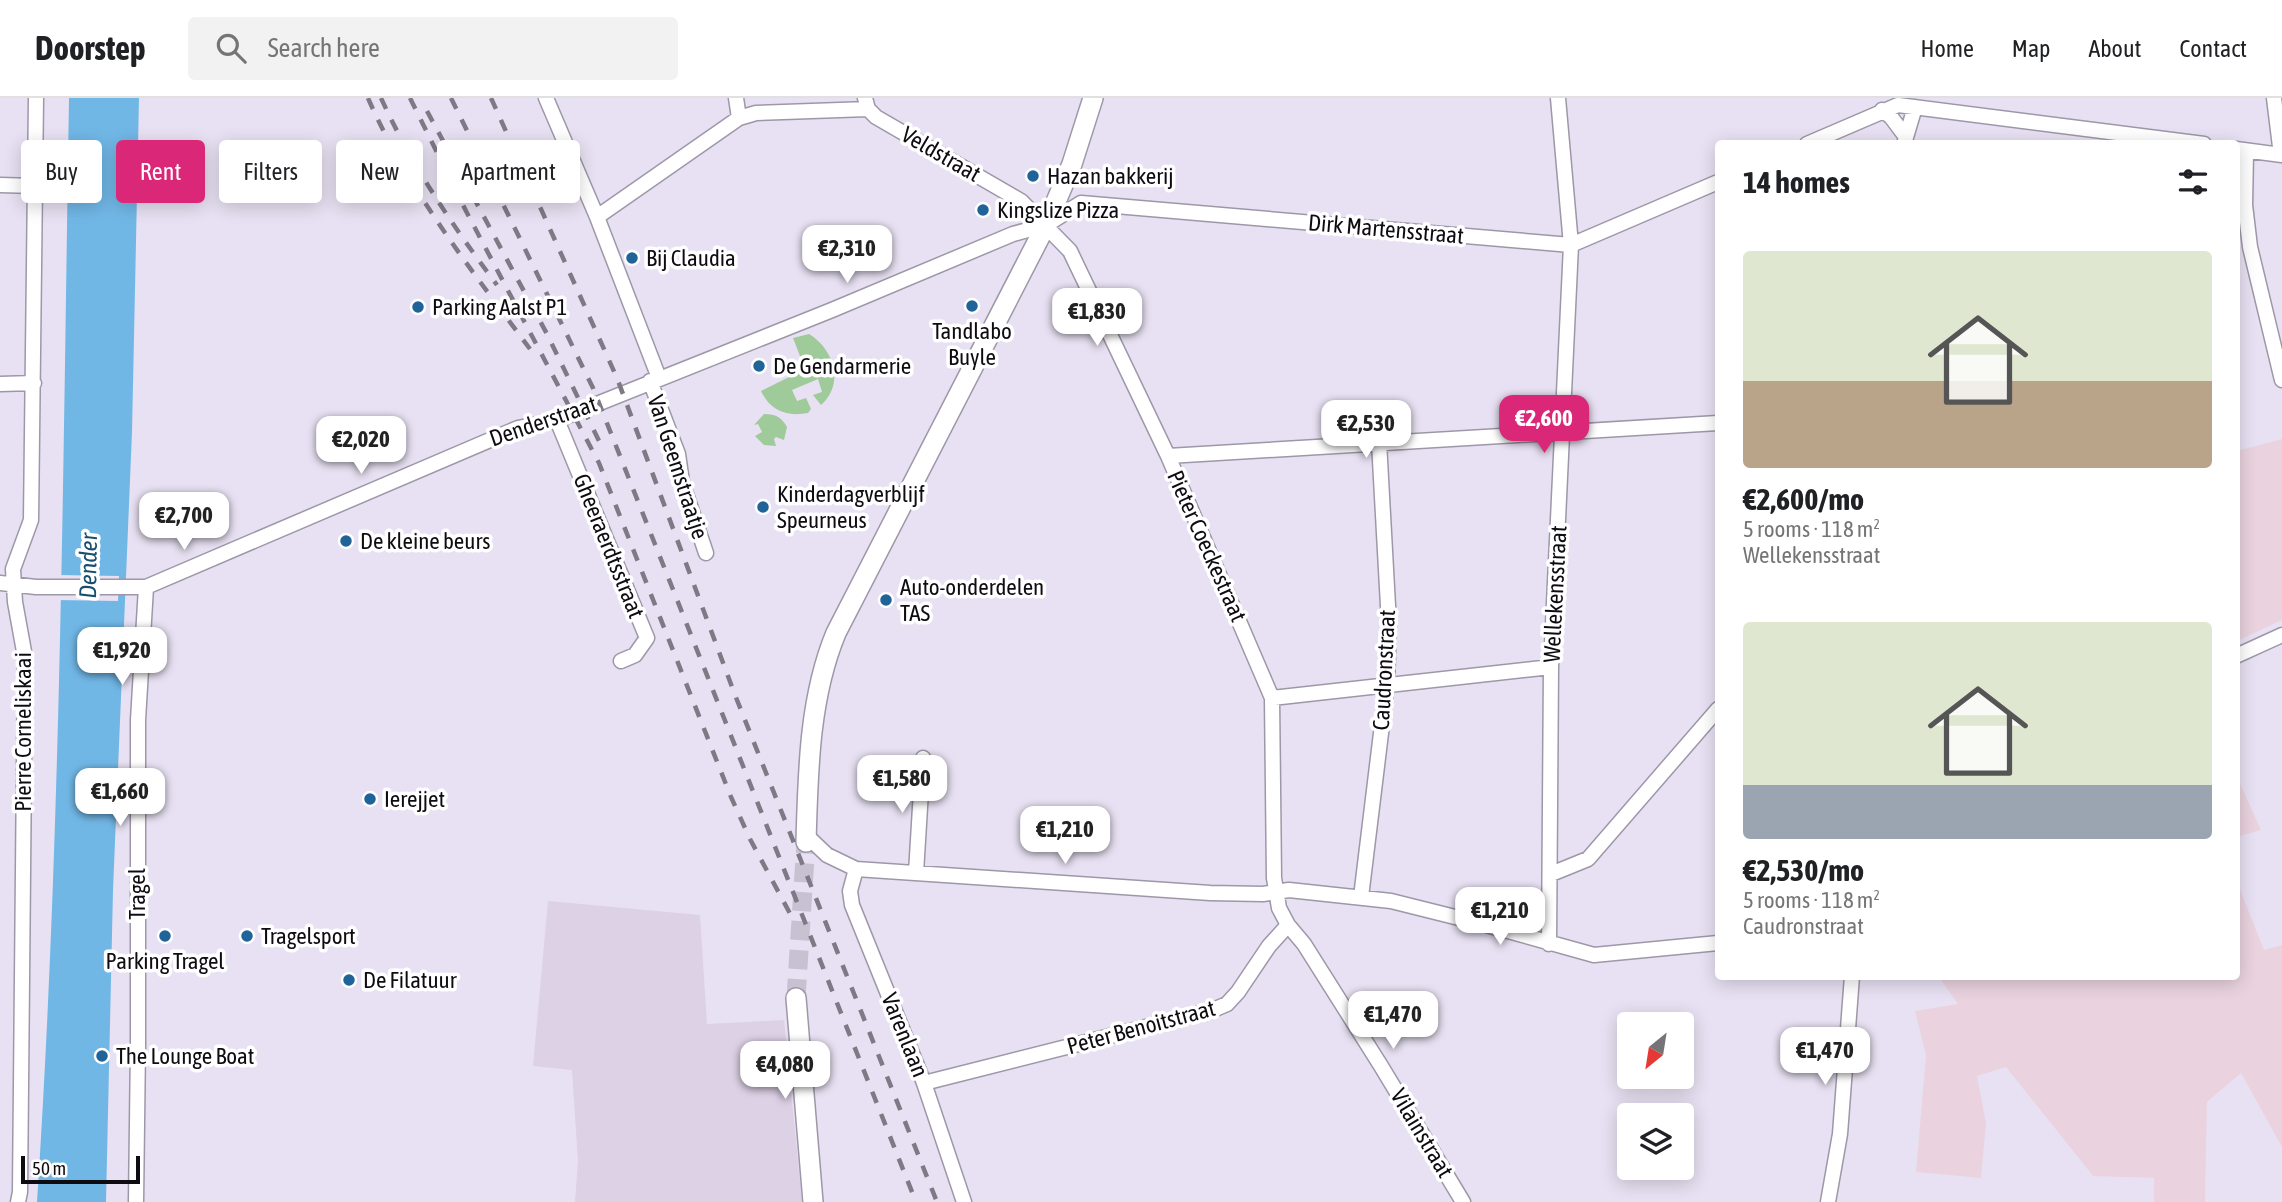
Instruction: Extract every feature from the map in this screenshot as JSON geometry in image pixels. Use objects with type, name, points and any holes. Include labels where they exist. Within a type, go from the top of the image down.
[{"type":"street","name":"Pierre Corneliskaai","points":[[36,140],[37,98]]},
{"type":"street","name":"Van Geemstraatje","points":[[546,98],[597,217],[654,379],[677,454],[682,482],[706,553]]},
{"type":"street","points":[[736,98],[739,118]]},
{"type":"street","points":[[1093,98],[1072,164],[1046,225],[825,659],[813,730],[806,838],[827,855],[856,869],[1210,893],[1289,890],[1361,897],[1423,908],[1594,955],[1715,943]]},
{"type":"street","name":"Wellekensstraat","points":[[1549,944],[1551,667],[1571,246],[1558,98]]},
{"type":"street","points":[[2274,98],[2281,155],[2241,150],[2250,247],[2282,380]]},
{"type":"street","points":[[597,217],[739,118],[756,113],[867,103]]},
{"type":"street","name":"Veldstraat","points":[[867,103],[876,117],[1021,201],[1046,225]]},
{"type":"street","points":[[1880,104],[1905,140]]},
{"type":"street","points":[[1814,140],[1880,104],[2173,140]]},
{"type":"street","points":[[1905,140],[1915,107]]},
{"type":"street","name":"Dirk Martensstraat","points":[[1046,225],[1081,203],[1571,246],[1715,182]]},
{"type":"street","points":[[0,186],[21,186]]},
{"type":"street","name":"Pierre Corneliskaai","points":[[18,1202],[25,657],[7,584],[32,520],[35,203]]},
{"type":"street","name":"Denderstraat","points":[[7,584],[37,587],[146,587],[518,428],[557,420],[1013,234],[1046,225]]},
{"type":"street","name":"Pieter Coeckestraat","points":[[1046,225],[1070,251],[1168,456],[1272,698],[1276,892]]},
{"type":"street","points":[[0,384],[34,383]]},
{"type":"street","name":"Gheeraerdtsstraat","points":[[557,420],[646,638],[635,655],[621,661]]},
{"type":"street","points":[[1168,456],[1715,423]]},
{"type":"street","name":"Caudronstraat","points":[[1361,897],[1387,684],[1389,624],[1379,442]]},
{"type":"street","name":"Tragel","points":[[136,1202],[138,720],[146,587]]},
{"type":"street","points":[[2240,654],[2282,635]]},
{"type":"street","points":[[1272,698],[1551,667]]},
{"type":"street","points":[[1551,874],[1588,859],[1715,712]]},
{"type":"street","points":[[916,873],[922,758]]},
{"type":"street","name":"Varenlaan","points":[[856,869],[850,891],[852,905],[924,1083],[964,1202]]},
{"type":"street","points":[[1276,892],[1279,908],[1288,925]]},
{"type":"street","name":"Peter Benoitstraat","points":[[924,1083],[1227,1004],[1269,946],[1288,925]]},
{"type":"street","name":"Vilainstraat","points":[[1288,925],[1304,944],[1463,1202]]},
{"type":"street","points":[[1828,1202],[1840,1134],[1852,980]]},
{"type":"street","points":[[796,998],[813,1202]]},
{"type":"shaded area","points":[[2282,439],[2282,620],[2240,640],[2240,450]]},
{"type":"shaded area","points":[[2240,784],[2261,830],[2240,836]]},
{"type":"shaded area","points":[[2240,890],[2264,950],[2282,945],[2282,1147],[2241,1073],[2207,1102],[2205,1202],[2154,1202],[2154,1178],[2093,1176],[2006,1067],[1977,1076],[1986,1123],[1981,1178],[1916,1172],[1926,1055],[1915,1011],[1958,1004],[1941,980],[2240,980]]},
{"type":"shaded area","points":[[548,901],[700,915],[707,1024],[784,1020],[802,1202],[575,1202],[578,1161],[572,1070],[533,1066]]},
{"type":"green space","points":[[809,334],[825,348],[830,358],[833,387],[821,405],[813,395],[822,392],[818,379],[792,390],[797,401],[806,398],[811,409],[808,413],[800,414],[780,411],[769,403],[761,391],[805,369],[793,338]]},
{"type":"green space","points":[[764,414],[778,417],[787,427],[784,440],[776,437],[774,439],[776,446],[764,445],[755,436],[762,432],[758,424],[754,425]]},
{"type":"water","name":"Dender","points":[[69,98],[139,98],[138,140],[116,140],[116,203],[137,203],[132,432],[113,890],[106,1202],[37,1202],[56,788],[67,203],[102,203],[102,140],[68,140]]},
{"type":"pier","points":[[58,575],[119,576],[118,601],[57,600]]},
{"type":"tunnel","points":[[796,998],[806,842]]},
{"type":"railway","points":[[368,98],[384,132],[421,196],[530,349]]},
{"type":"railway","points":[[381,98],[434,194],[497,285]]},
{"type":"railway","points":[[410,98],[466,211],[599,463],[731,797],[794,921]]},
{"type":"railway","points":[[451,98],[593,388],[916,1202]]},
{"type":"railway","points":[[491,98],[617,378],[735,695],[937,1202]]},
{"type":"railway","points":[[427,111],[547,334],[600,443]]},
{"type":"place","name":"Hazan bakkerij","points":[[1033,176]]},
{"type":"place","name":"Kingslize Pizza","points":[[983,210]]},
{"type":"place","name":"Bij Claudia","points":[[632,258]]},
{"type":"place","name":"Tandlabo Buyle","points":[[972,306]]},
{"type":"place","name":"Parking Aalst P1","points":[[418,307]]},
{"type":"place","name":"De Gendarmerie","points":[[759,366]]},
{"type":"place","name":"Kinderdagverblijf Speurneus","points":[[763,507]]},
{"type":"place","name":"De kleine beurs","points":[[346,541]]},
{"type":"place","name":"Auto-onderdelen TAS","points":[[886,600]]},
{"type":"place","name":"Ierejjet","points":[[370,799]]},
{"type":"place","name":"Parking Tragel","points":[[165,936]]},
{"type":"place","name":"Tragelsport","points":[[247,936]]},
{"type":"place","name":"De Filatuur","points":[[349,980]]},
{"type":"place","name":"The Lounge Boat","points":[[102,1056]]}]
